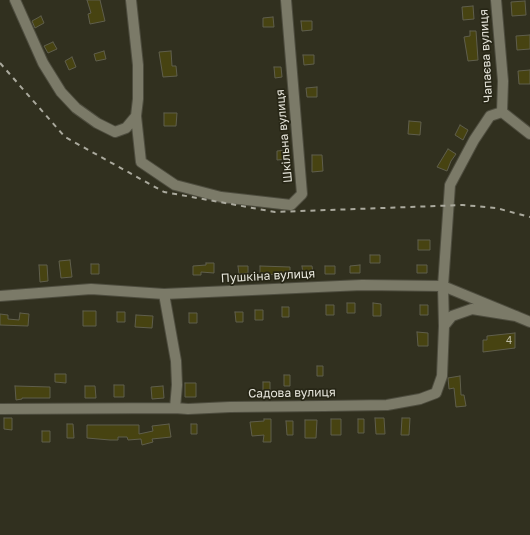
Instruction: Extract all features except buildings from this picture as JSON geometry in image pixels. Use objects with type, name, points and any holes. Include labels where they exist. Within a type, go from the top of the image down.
[{"type":"street","points":[[15,0],[43,63],[61,92],[76,108],[96,123],[115,132],[126,128],[136,116],[138,99],[138,64],[132,0]]},
{"type":"street","name":"Шкільна вулиця","points":[[136,116],[141,162],[175,186],[221,197],[291,204],[302,194],[286,0]]},
{"type":"street","name":"Чапаєва вулиця","points":[[496,0],[502,81],[502,112]]},
{"type":"street","name":"Чапаєва вулиця","points":[[502,112],[530,134]]},
{"type":"street","name":"Чапаєва вулиця","points":[[444,326],[443,286],[450,185],[474,140],[490,116],[502,112]]},
{"type":"street","name":"Пушкіна вулиця","points":[[0,296],[91,289],[164,294],[354,286],[443,286],[530,322]]},
{"type":"street","points":[[164,294],[176,361],[176,408]]},
{"type":"street","points":[[444,326],[452,316],[472,309],[516,316]]},
{"type":"street","name":"Садова вулиця","points":[[0,409],[176,408],[188,410],[230,407],[379,405],[420,399],[436,393],[442,376],[444,326]]},
{"type":"railway","points":[[0,63],[65,137],[164,192],[275,212],[463,205],[496,208],[530,217]]}]
